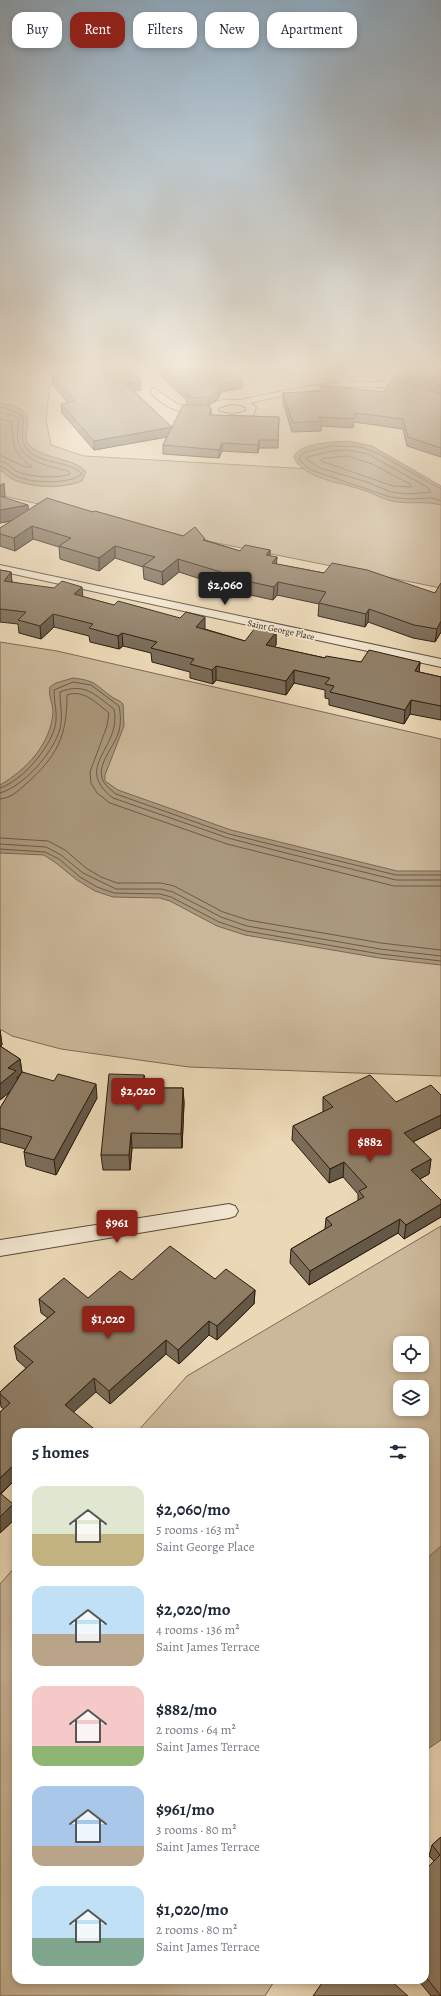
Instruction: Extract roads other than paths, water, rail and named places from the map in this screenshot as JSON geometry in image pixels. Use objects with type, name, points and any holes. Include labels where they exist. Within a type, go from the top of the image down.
[{"type":"street","name":"Saint George Place","points":[[2,568],[231,619],[441,663]]},
{"type":"street","points":[[0,1248],[229,1211]]},
{"type":"water","points":[[0,458],[59,458],[81,467],[86,472],[82,481],[74,484],[38,486],[12,479],[0,470]]},
{"type":"water","points":[[295,458],[393,458],[441,486],[441,505],[430,503],[404,503],[385,499],[363,490],[323,479],[302,468]]},
{"type":"water","points":[[73,678],[87,680],[95,684],[123,704],[124,726],[105,775],[105,781],[118,790],[231,830],[397,871],[441,871],[441,965],[379,958],[245,935],[217,926],[170,901],[160,898],[113,897],[95,891],[77,880],[44,855],[0,853],[0,785],[28,764],[36,755],[48,735],[53,712],[50,687],[56,683]]},
{"type":"water","points":[[441,1546],[441,1740],[429,1748],[429,1556]]}]
